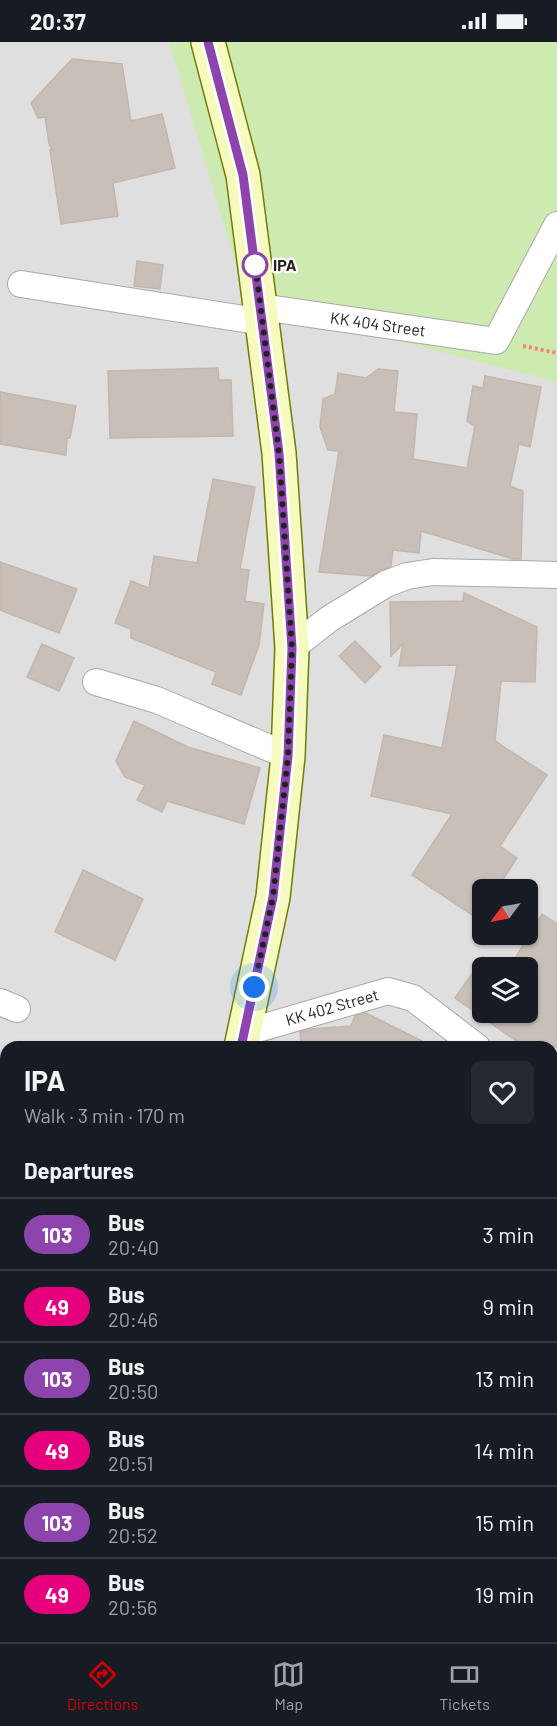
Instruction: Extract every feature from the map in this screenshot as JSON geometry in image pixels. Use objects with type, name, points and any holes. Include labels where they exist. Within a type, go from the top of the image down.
[{"type":"main road","points":[[208,42],[243,175],[279,453],[292,648],[288,756],[273,897],[242,1040]]},
{"type":"street","name":"KK 404 Street","points":[[21,284],[496,340],[557,225]]},
{"type":"street","points":[[292,648],[329,619],[386,584],[407,576],[433,572],[557,575]]},
{"type":"street","points":[[96,682],[157,700],[288,756]]},
{"type":"street","name":"KK 402 Street","points":[[242,1040],[388,991],[413,998],[469,1041]]},
{"type":"shaded area","points":[[0,42],[557,42],[557,1041],[0,1041]]},
{"type":"green space","points":[[169,42],[557,42],[557,382],[247,302]]},
{"type":"building","points":[[72,59],[122,64],[131,121],[162,114],[175,168],[113,183],[118,216],[61,224],[50,150],[52,150],[45,117],[38,118],[31,103]]},
{"type":"building","points":[[137,261],[163,265],[160,289],[134,286]]},
{"type":"building","points":[[218,368],[219,380],[231,380],[233,436],[110,438],[108,371]]},
{"type":"building","points":[[378,369],[398,371],[394,412],[417,414],[413,459],[467,468],[475,426],[467,421],[473,386],[483,388],[485,376],[541,387],[530,447],[519,444],[510,486],[523,491],[521,559],[513,559],[421,531],[419,553],[393,550],[391,566],[371,576],[319,572],[339,451],[328,450],[320,427],[323,399],[335,394],[338,373],[366,378]]},
{"type":"building","points":[[0,392],[76,406],[70,438],[67,438],[66,455],[0,444]]},
{"type":"building","points":[[213,479],[255,487],[240,569],[249,570],[245,601],[264,604],[259,645],[241,695],[212,684],[216,672],[131,638],[131,629],[115,623],[131,581],[149,588],[154,556],[197,563]]},
{"type":"building","points":[[0,562],[77,589],[59,633],[0,610]]},
{"type":"building","points":[[464,593],[537,627],[535,682],[501,681],[495,741],[547,775],[500,846],[517,858],[503,879],[472,879],[472,915],[412,875],[452,814],[371,796],[384,735],[442,748],[457,665],[399,666],[403,644],[391,656],[390,602],[463,601]]},
{"type":"building","points":[[355,641],[381,667],[365,683],[339,656]]},
{"type":"building","points":[[42,644],[74,658],[59,691],[27,677]]},
{"type":"building","points":[[134,721],[188,747],[260,768],[244,824],[167,801],[162,812],[137,800],[145,785],[125,777],[116,761]]},
{"type":"building","points":[[83,870],[143,899],[115,960],[55,932]]},
{"type":"building","points":[[542,914],[557,924],[557,1041],[516,1041],[491,1023],[538,1023],[538,957],[516,957],[523,945],[538,945],[538,921]]},
{"type":"building","points":[[472,974],[472,1010],[455,998]]},
{"type":"building","points":[[366,1013],[422,1041],[301,1041],[300,1032],[351,1026],[355,1016]]},
{"type":"bus line","name":"103","points":[[208,42],[243,175],[279,453],[292,648],[288,756],[273,897],[242,1041]]},
{"type":"place","name":"IPA","points":[[255,265]]},
{"type":"route","points":[[254,987],[273,897],[288,756],[292,648],[279,453],[255,263],[255,265]]}]
